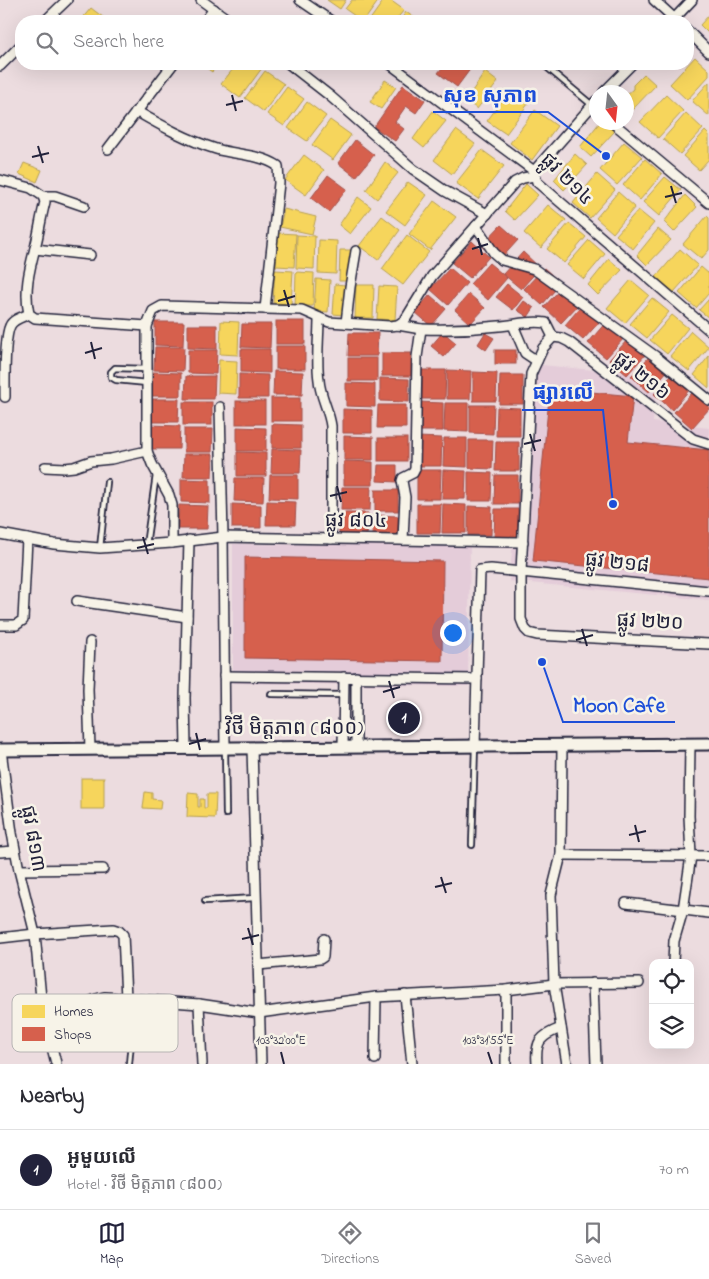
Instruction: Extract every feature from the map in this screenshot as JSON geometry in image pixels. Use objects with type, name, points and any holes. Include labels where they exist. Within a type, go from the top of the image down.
[{"type":"main road","name":"វិថី មិត្តភាព (៨០០)","points":[[1,750],[709,744]]},
{"type":"street","points":[[51,15],[67,0]]},
{"type":"street","points":[[201,0],[222,15]]},
{"type":"street","points":[[300,0],[322,15]]},
{"type":"street","points":[[654,0],[669,15]]},
{"type":"street","points":[[678,15],[692,0]]},
{"type":"street","points":[[209,15],[214,9]]},
{"type":"street","points":[[694,37],[709,52]]},
{"type":"street","points":[[0,66],[15,51]]},
{"type":"street","points":[[108,148],[167,70]]},
{"type":"street","points":[[297,70],[330,96],[413,169],[445,191],[486,214]]},
{"type":"street","name":"ផ្លូវ ២១៤","points":[[398,70],[534,173],[537,182],[709,330]]},
{"type":"street","points":[[611,85],[626,70]]},
{"type":"street","points":[[136,111],[175,134],[216,149],[270,160],[278,166],[279,183],[265,309]]},
{"type":"street","points":[[398,325],[405,320],[432,276],[486,214],[515,182],[534,173],[589,112]]},
{"type":"street","points":[[622,130],[709,203]]},
{"type":"street","points":[[0,180],[32,188],[43,196],[45,202],[35,249],[28,270],[26,288],[30,314],[35,318],[147,326]]},
{"type":"street","points":[[43,196],[55,196],[84,206]]},
{"type":"street","points":[[476,226],[494,254],[502,260],[534,269],[655,356],[709,400]]},
{"type":"street","points":[[35,249],[90,255]]},
{"type":"street","points":[[346,323],[356,251]]},
{"type":"street","points":[[172,543],[172,505],[147,451],[147,326],[153,311],[162,306],[302,310],[329,322],[460,330],[536,321],[546,323],[552,337],[542,348],[531,374],[522,572]]},
{"type":"street","points":[[5,398],[6,346],[10,326],[16,319],[30,314]]},
{"type":"street","points":[[319,318],[318,380],[329,412],[331,426],[331,539]]},
{"type":"street","points":[[513,325],[525,353],[537,361]]},
{"type":"street","points":[[403,540],[405,497],[402,481],[413,473],[415,469],[418,357],[422,329]]},
{"type":"street","name":"ផ្លូវ ២១៦","points":[[552,337],[561,338],[569,342],[693,439],[709,444]]},
{"type":"street","points":[[220,407],[225,748]]},
{"type":"street","points":[[46,467],[74,467],[90,461],[112,459],[147,451]]},
{"type":"street","name":"ផ្លូវ ៨០៤","points":[[0,534],[54,544],[100,548],[223,537],[523,542]]},
{"type":"street","points":[[0,624],[16,625],[23,620],[27,539]]},
{"type":"street","points":[[186,748],[189,540]]},
{"type":"street","name":"ផ្លូវ ២១៨","points":[[477,678],[480,570],[491,569],[709,591]]},
{"type":"street","name":"ផ្លូវ ២២០","points":[[522,572],[521,619],[529,633],[536,635],[709,644]]},
{"type":"street","points":[[77,601],[187,617]]},
{"type":"street","points":[[90,642],[88,689],[90,749]]},
{"type":"street","points":[[224,676],[477,678],[475,746]]},
{"type":"street","points":[[343,747],[344,677]]},
{"type":"street","points":[[356,677],[356,747]]},
{"type":"street","points":[[673,959],[674,941],[683,910],[691,856],[689,816],[690,744]]},
{"type":"street","points":[[562,746],[561,855],[551,895],[554,984],[567,1064]]},
{"type":"street","points":[[252,748],[261,1064]]},
{"type":"street","name":"ផ្លូវ ៨១៣","points":[[1,750],[15,851],[35,934],[41,994]]},
{"type":"street","points":[[0,852],[15,851]]},
{"type":"street","points":[[561,855],[709,856]]},
{"type":"street","points":[[19,870],[103,869]]},
{"type":"street","points":[[626,904],[709,913]]},
{"type":"street","points":[[0,938],[113,929],[120,931],[123,935],[130,994]]},
{"type":"street","points":[[258,965],[320,960],[323,957],[324,939]]},
{"type":"street","points":[[593,983],[596,1064]]},
{"type":"street","points":[[178,1002],[260,1013],[376,997],[506,990],[554,984],[639,983]]},
{"type":"street","points":[[506,990],[506,1064]]},
{"type":"street","points":[[406,995],[412,1064]]},
{"type":"street","points":[[375,1059],[376,997]]},
{"type":"street","points":[[200,1004],[202,1064]]},
{"type":"street","points":[[537,1064],[537,1046],[540,1039],[546,1034],[561,1028]]},
{"type":"street","name":"ផ្លូវ ៨១៣","points":[[53,1052],[56,1063]]},
{"type":"lane","points":[[551,70],[589,100]]},
{"type":"lane","points":[[147,370],[115,368],[111,372],[111,376],[116,380],[147,383]]},
{"type":"lane","points":[[146,545],[156,473]]},
{"type":"lane","points":[[100,548],[107,482]]},
{"type":"lane","points":[[271,694],[344,695]]},
{"type":"lane","points":[[472,845],[475,746]]},
{"type":"lane","points":[[225,748],[226,814]]},
{"type":"lane","points":[[205,902],[255,898]]},
{"type":"shaded area","points":[[531,364],[657,376],[653,422],[709,428],[709,600],[509,581]]},
{"type":"shaded area","points":[[233,544],[470,546],[468,686],[233,683]]},
{"type":"building: Homes","points":[[327,0],[346,0],[340,9]]},
{"type":"building: Homes","points":[[352,0],[379,0],[368,15],[354,15],[345,9]]},
{"type":"building: Homes","points":[[384,0],[390,0],[404,10],[400,15],[373,15]]},
{"type":"building: Homes","points":[[91,8],[100,15],[85,15]]},
{"type":"building: Homes","points":[[709,15],[709,34],[700,25]]},
{"type":"building: Homes","points":[[694,58],[709,70],[709,76],[687,100],[670,84],[683,70],[694,70]]},
{"type":"building: Homes","points":[[232,70],[261,70],[240,98],[221,84]]},
{"type":"building: Homes","points":[[265,71],[284,84],[264,112],[245,98]]},
{"type":"building: Homes","points":[[485,72],[498,82],[477,109],[466,100]]},
{"type":"building: Homes","points":[[644,74],[656,85],[634,108],[633,85]]},
{"type":"building: Homes","points":[[385,80],[396,87],[381,109],[370,102]]},
{"type":"building: Homes","points":[[709,82],[709,116],[692,101]]},
{"type":"building: Homes","points":[[287,87],[304,99],[284,126],[267,114]]},
{"type":"building: Homes","points":[[509,91],[528,104],[506,134],[487,121]]},
{"type":"building: Homes","points":[[666,95],[683,111],[658,138],[640,122]]},
{"type":"building: Homes","points":[[307,102],[326,116],[307,141],[288,128]]},
{"type":"building: Homes","points":[[535,110],[557,126],[532,160],[510,143]]},
{"type":"building: Homes","points":[[433,111],[446,121],[424,148],[413,139]]},
{"type":"building: Homes","points":[[686,113],[703,129],[680,154],[663,139]]},
{"type":"building: Homes","points":[[330,120],[351,135],[333,160],[312,145]]},
{"type":"building: Homes","points":[[456,130],[475,144],[452,174],[434,160]]},
{"type":"building: Homes","points":[[594,130],[612,130],[614,132],[591,157],[580,147]]},
{"type":"building: Homes","points":[[705,131],[709,135],[709,159],[699,170],[683,156]]},
{"type":"building: Homes","points":[[624,142],[642,157],[617,185],[600,170]]},
{"type":"building: Homes","points":[[482,150],[504,166],[478,199],[456,183]]},
{"type":"building: Homes","points":[[575,154],[587,165],[564,190],[554,180]]},
{"type":"building: Homes","points":[[304,155],[324,170],[306,195],[285,180]]},
{"type":"building: Homes","points":[[645,159],[662,174],[640,200],[623,185]]},
{"type":"building: Homes","points":[[385,162],[398,173],[377,199],[366,190]]},
{"type":"building: Homes","points":[[24,163],[42,170],[37,182],[19,174]]},
{"type":"building: Homes","points":[[597,174],[615,190],[590,218],[573,203]]},
{"type":"building: Homes","points":[[665,177],[681,190],[659,216],[643,202]]},
{"type":"building: Homes","points":[[408,182],[427,195],[405,225],[386,211]]},
{"type":"building: Homes","points":[[526,184],[538,195],[515,220],[505,211]]},
{"type":"building: Homes","points":[[618,192],[635,207],[613,233],[596,218]]},
{"type":"building: Homes","points":[[685,195],[697,207],[674,232],[664,222]]},
{"type":"building: Homes","points":[[358,197],[371,207],[350,234],[339,225]]},
{"type":"building: Homes","points":[[434,201],[456,217],[430,250],[409,234]]},
{"type":"building: Homes","points":[[548,205],[566,220],[541,248],[524,233]]},
{"type":"building: Homes","points":[[284,209],[316,217],[312,234],[280,227]]},
{"type":"building: Homes","points":[[638,210],[654,223],[633,249],[616,235]]},
{"type":"building: Homes","points":[[382,216],[400,230],[378,260],[359,246]]},
{"type":"building: Homes","points":[[707,216],[709,218],[709,250],[701,259],[683,244]]},
{"type":"building: Homes","points":[[569,223],[586,237],[564,263],[547,249]]},
{"type":"building: Homes","points":[[658,229],[671,240],[647,265],[637,255]]},
{"type":"building: Homes","points":[[278,233],[296,234],[294,267],[276,266]]},
{"type":"building: Homes","points":[[297,235],[315,236],[314,269],[296,268]]},
{"type":"building: Homes","points":[[407,235],[429,252],[403,285],[382,269]]},
{"type":"building: Homes","points":[[319,240],[337,241],[336,274],[318,273]]},
{"type":"building: Homes","points":[[589,240],[605,254],[584,279],[567,265]]},
{"type":"building: Homes","points":[[680,249],[698,265],[674,292],[656,277]]},
{"type":"building: Homes","points":[[340,250],[351,250],[350,281],[339,281]]},
{"type":"building: Homes","points":[[609,259],[622,270],[598,295],[588,285]]},
{"type":"building: Homes","points":[[701,267],[709,274],[709,293],[696,308],[679,293]]},
{"type":"building: Homes","points":[[275,270],[293,271],[291,304],[273,303]]},
{"type":"building: Homes","points":[[296,272],[314,273],[313,306],[295,306]]},
{"type":"building: Homes","points":[[316,279],[330,280],[328,312],[314,311]]},
{"type":"building: Homes","points":[[631,280],[649,295],[625,323],[607,308]]},
{"type":"building: Homes","points":[[335,284],[345,285],[343,315],[333,314]]},
{"type":"building: Homes","points":[[356,285],[374,285],[373,318],[355,318]]},
{"type":"building: Homes","points":[[379,286],[397,287],[395,320],[377,319]]},
{"type":"building: Homes","points":[[652,298],[669,312],[647,338],[630,324]]},
{"type":"building: Homes","points":[[709,299],[709,318],[699,310]]},
{"type":"building: Homes","points":[[672,315],[688,328],[667,354],[650,340]]},
{"type":"building: Homes","points":[[221,321],[239,322],[238,355],[220,354]]},
{"type":"building: Homes","points":[[691,331],[709,347],[689,371],[670,356]]},
{"type":"building: Homes","points":[[709,356],[709,388],[694,375]]},
{"type":"building: Homes","points":[[219,360],[237,361],[236,394],[218,393]]},
{"type":"building: Homes","points":[[81,778],[104,778],[104,809],[81,809]]},
{"type":"building: Homes","points":[[145,792],[152,793],[152,799],[161,800],[160,809],[143,808]]},
{"type":"building: Homes","points":[[188,793],[198,794],[198,807],[200,807],[200,799],[204,799],[204,808],[207,808],[207,794],[216,794],[215,818],[187,817]]},
{"type":"building: Shops","points":[[440,70],[470,70],[457,87],[438,73]]},
{"type":"building: Shops","points":[[403,85],[425,100],[416,113],[406,106],[395,122],[404,129],[395,141],[374,127]]},
{"type":"building: Shops","points":[[355,140],[374,155],[356,177],[338,163]]},
{"type":"building: Shops","points":[[328,175],[347,189],[329,212],[311,198]]},
{"type":"building: Shops","points":[[501,225],[518,240],[499,261],[481,246]]},
{"type":"building: Shops","points":[[472,241],[489,257],[470,278],[452,263]]},
{"type":"building: Shops","points":[[523,252],[540,268],[521,289],[503,274]]},
{"type":"building: Shops","points":[[489,263],[507,278],[488,300],[470,284]]},
{"type":"building: Shops","points":[[450,268],[467,283],[448,305],[430,289]]},
{"type":"building: Shops","points":[[544,268],[561,283],[542,305],[524,289]]},
{"type":"building: Shops","points":[[507,284],[523,297],[513,310],[496,297]]},
{"type":"building: Shops","points":[[563,286],[581,302],[561,323],[544,307]]},
{"type":"building: Shops","points":[[469,294],[485,308],[470,324],[455,310]]},
{"type":"building: Shops","points":[[430,295],[446,309],[431,326],[415,312]]},
{"type":"building: Shops","points":[[524,301],[534,308],[528,317],[517,310]]},
{"type":"building: Shops","points":[[584,303],[602,319],[583,340],[565,325]]},
{"type":"building: Shops","points":[[276,321],[305,321],[305,344],[276,344]]},
{"type":"building: Shops","points":[[607,321],[625,337],[606,358],[588,343]]},
{"type":"building: Shops","points":[[155,322],[184,322],[183,346],[155,345]]},
{"type":"building: Shops","points":[[242,324],[271,324],[270,348],[241,347]]},
{"type":"building: Shops","points":[[188,325],[217,325],[217,349],[188,348]]},
{"type":"building: Shops","points":[[443,332],[456,343],[444,357],[431,346]]},
{"type":"building: Shops","points":[[349,333],[378,333],[377,356],[348,356]]},
{"type":"building: Shops","points":[[485,333],[494,338],[486,350],[478,344]]},
{"type":"building: Shops","points":[[629,338],[646,354],[627,375],[609,360]]},
{"type":"building: Shops","points":[[276,346],[305,346],[305,369],[276,369]]},
{"type":"building: Shops","points":[[155,347],[184,347],[183,371],[154,370]]},
{"type":"building: Shops","points":[[241,349],[270,349],[270,373],[241,372]]},
{"type":"building: Shops","points":[[188,350],[217,350],[216,374],[188,373]]},
{"type":"building: Shops","points":[[495,350],[516,350],[516,364],[495,364]]},
{"type":"building: Shops","points":[[382,353],[411,353],[411,376],[382,376]]},
{"type":"building: Shops","points":[[651,355],[668,370],[649,392],[631,376]]},
{"type":"building: Shops","points":[[348,358],[377,358],[377,381],[348,381]]},
{"type":"building: Shops","points":[[422,370],[446,370],[445,399],[422,399]]},
{"type":"building: Shops","points":[[447,370],[471,371],[470,399],[447,399]]},
{"type":"building: Shops","points":[[274,371],[303,372],[302,395],[273,395]]},
{"type":"building: Shops","points":[[152,372],[181,373],[181,396],[152,396]]},
{"type":"building: Shops","points":[[473,372],[497,373],[496,401],[473,401]]},
{"type":"building: Shops","points":[[674,373],[691,388],[672,410],[654,394]]},
{"type":"building: Shops","points":[[239,374],[268,375],[268,398],[239,398]]},
{"type":"building: Shops","points":[[500,375],[523,375],[523,404],[499,404]]},
{"type":"building: Shops","points":[[186,376],[215,376],[214,399],[185,399]]},
{"type":"building: Shops","points":[[380,378],[409,379],[409,402],[380,401]]},
{"type":"building: Shops","points":[[346,383],[375,384],[375,407],[346,406]]},
{"type":"building: Shops","points":[[550,388],[633,396],[628,442],[709,450],[709,578],[533,561]]},
{"type":"building: Shops","points":[[694,391],[709,404],[709,409],[692,428],[674,412]]},
{"type":"building: Shops","points":[[271,398],[300,398],[300,421],[271,421]]},
{"type":"building: Shops","points":[[150,399],[179,399],[178,422],[149,422]]},
{"type":"building: Shops","points":[[236,401],[265,401],[265,424],[236,424]]},
{"type":"building: Shops","points":[[183,402],[212,402],[212,425],[183,425]]},
{"type":"building: Shops","points":[[420,402],[443,403],[443,431],[419,431]]},
{"type":"building: Shops","points":[[445,403],[468,403],[468,432],[444,431]]},
{"type":"building: Shops","points":[[378,405],[406,405],[406,428],[377,428]]},
{"type":"building: Shops","points":[[470,405],[494,405],[493,434],[470,433]]},
{"type":"building: Shops","points":[[497,407],[520,408],[520,436],[496,436]]},
{"type":"building: Shops","points":[[343,409],[372,410],[372,433],[343,433]]},
{"type":"building: Shops","points":[[272,424],[301,425],[301,448],[272,448]]},
{"type":"building: Shops","points":[[151,425],[180,426],[179,449],[150,449]]},
{"type":"building: Shops","points":[[237,427],[266,428],[266,451],[237,451]]},
{"type":"building: Shops","points":[[184,429],[213,429],[212,452],[184,452]]},
{"type":"building: Shops","points":[[344,436],[373,437],[373,460],[344,460]]},
{"type":"building: Shops","points":[[418,437],[442,438],[441,466],[418,466]]},
{"type":"building: Shops","points":[[378,438],[407,438],[407,461],[378,461]]},
{"type":"building: Shops","points":[[444,438],[467,438],[467,467],[443,466]]},
{"type":"building: Shops","points":[[469,440],[493,440],[492,469],[469,468]]},
{"type":"building: Shops","points":[[496,442],[519,442],[519,471],[495,471]]},
{"type":"building: Shops","points":[[272,449],[301,450],[300,473],[271,473]]},
{"type":"building: Shops","points":[[237,452],[266,453],[266,476],[237,476]]},
{"type":"building: Shops","points":[[184,454],[213,454],[212,477],[183,477]]},
{"type":"building: Shops","points":[[344,461],[373,462],[373,485],[344,485]]},
{"type":"building: Shops","points":[[378,465],[397,465],[397,482],[377,481]]},
{"type":"building: Shops","points":[[417,470],[441,470],[440,499],[417,499]]},
{"type":"building: Shops","points":[[443,470],[466,471],[465,499],[442,499]]},
{"type":"building: Shops","points":[[468,472],[492,473],[491,501],[468,501]]},
{"type":"building: Shops","points":[[270,475],[298,475],[298,499],[269,498]]},
{"type":"building: Shops","points":[[495,475],[518,475],[518,504],[494,504]]},
{"type":"building: Shops","points":[[235,478],[264,478],[263,502],[234,501]]},
{"type":"building: Shops","points":[[181,479],[210,480],[210,503],[181,502]]},
{"type":"building: Shops","points":[[342,487],[371,487],[370,510],[341,510]]},
{"type":"building: Shops","points":[[375,490],[398,490],[398,511],[375,511]]},
{"type":"building: Shops","points":[[267,501],[296,502],[295,525],[266,525]]},
{"type":"building: Shops","points":[[232,504],[261,505],[261,528],[232,528]]},
{"type":"building: Shops","points":[[417,504],[441,504],[440,533],[417,533]]},
{"type":"building: Shops","points":[[443,504],[466,505],[466,533],[442,533]]},
{"type":"building: Shops","points":[[179,505],[208,506],[207,529],[178,529]]},
{"type":"building: Shops","points":[[468,506],[492,507],[491,535],[468,535]]},
{"type":"building: Shops","points":[[495,509],[518,509],[518,538],[494,538]]},
{"type":"building: Shops","points":[[339,513],[368,513],[367,537],[339,536]]},
{"type":"building: Shops","points":[[373,515],[398,516],[398,537],[372,537]]},
{"type":"building: Shops","points":[[245,557],[443,561],[442,661],[245,658]]},
{"type":"place","name":"សុខ សុភាព","points":[[606,156]]},
{"type":"place","name":"ផ្សារលើ","points":[[613,504]]},
{"type":"place","name":"Moon Cafe","points":[[542,662]]},
{"type":"place","name":"អូមួយលេី","points":[[404,718]]}]
